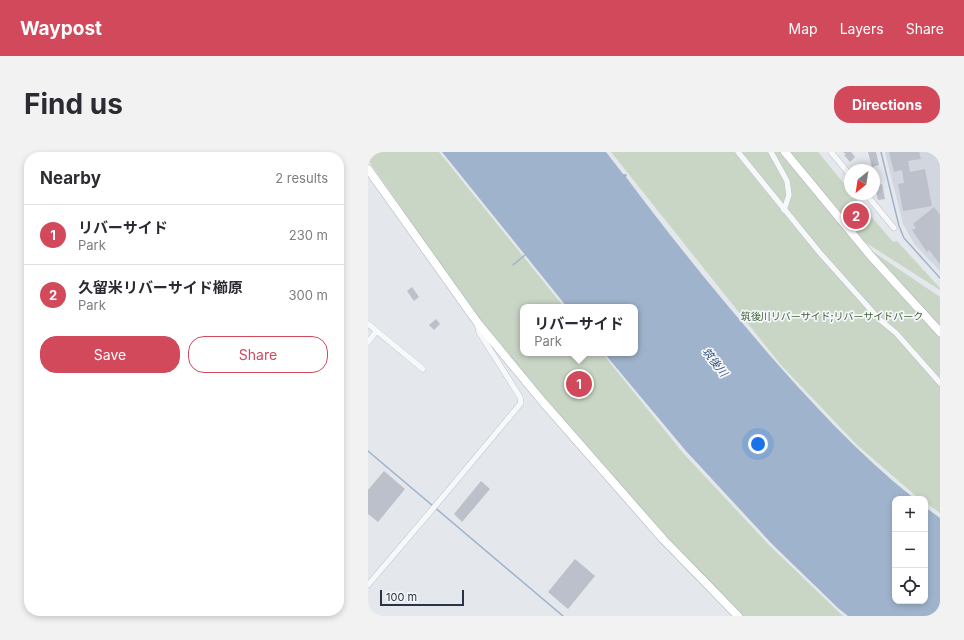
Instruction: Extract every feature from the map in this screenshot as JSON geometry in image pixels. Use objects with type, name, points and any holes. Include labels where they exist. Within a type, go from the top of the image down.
[{"type":"street","points":[[738,152],[820,253],[879,319],[896,333],[940,383]]},
{"type":"street","points":[[771,152],[787,181],[789,195],[784,210]]},
{"type":"street","points":[[785,152],[870,255],[940,332]]},
{"type":"street","points":[[831,152],[844,168]]},
{"type":"street","points":[[368,169],[477,322],[589,456],[663,540],[738,616]]},
{"type":"street","points":[[871,200],[894,228]]},
{"type":"street","points":[[368,585],[436,506],[521,403],[520,397],[479,332],[477,322]]},
{"type":"street","points":[[368,324],[423,370]]},
{"type":"street","points":[[368,342],[376,332]]},
{"type":"shaded area","points":[[885,152],[940,152],[940,271],[915,245],[903,224]]},
{"type":"green space","points":[[368,152],[439,152],[562,304],[520,304],[520,356],[604,356],[683,453],[771,547],[843,616],[742,616],[685,559],[585,448],[479,320],[368,160]]},
{"type":"green space","name":"筑後川リバーサイド;リバーサイドパーク","points":[[611,152],[818,152],[844,184],[844,200],[857,200],[893,242],[897,241],[940,288],[940,290],[860,239],[940,332],[940,513],[928,504],[928,496],[916,496],[857,445],[781,365]]},
{"type":"green space","points":[[869,249],[940,297],[940,328]]},
{"type":"water","name":"筑後川","points":[[442,152],[606,152],[623,174],[627,175],[626,177],[692,262],[779,366],[854,445],[911,496],[892,496],[892,604],[928,604],[928,509],[940,518],[940,616],[848,616],[772,544],[686,451],[607,356],[638,356],[638,304],[565,304]]},
{"type":"building","points":[[843,152],[851,152],[855,157],[850,162],[844,155],[846,154]]},
{"type":"building","points":[[868,152],[876,152],[879,164],[871,164]]},
{"type":"building","points":[[889,152],[919,152],[921,159],[908,161],[910,172],[925,169],[932,206],[903,211],[898,184],[904,183],[902,170],[894,172]]},
{"type":"building","points":[[882,184],[885,199],[880,200],[880,185]]},
{"type":"building","points":[[934,207],[940,215],[940,264],[929,250],[927,252],[912,230],[916,228],[913,224]]},
{"type":"building","points":[[412,287],[419,297],[414,301],[407,291]]},
{"type":"building","points":[[436,319],[440,324],[434,330],[429,325]]},
{"type":"building","points":[[384,471],[405,489],[378,522],[368,514],[368,490]]},
{"type":"building","points":[[481,481],[490,489],[462,522],[454,514]]},
{"type":"building","points":[[575,559],[595,576],[568,609],[548,592]]},
{"type":"waterway","points":[[881,152],[899,226],[904,238],[940,278]]},
{"type":"waterway","points":[[513,265],[525,255]]},
{"type":"waterway","points":[[368,451],[563,616]]},
{"type":"place","name":"久留米リバーサイド櫛原","points":[[856,216]]},
{"type":"place","name":"リバーサイド","points":[[579,384]]}]
